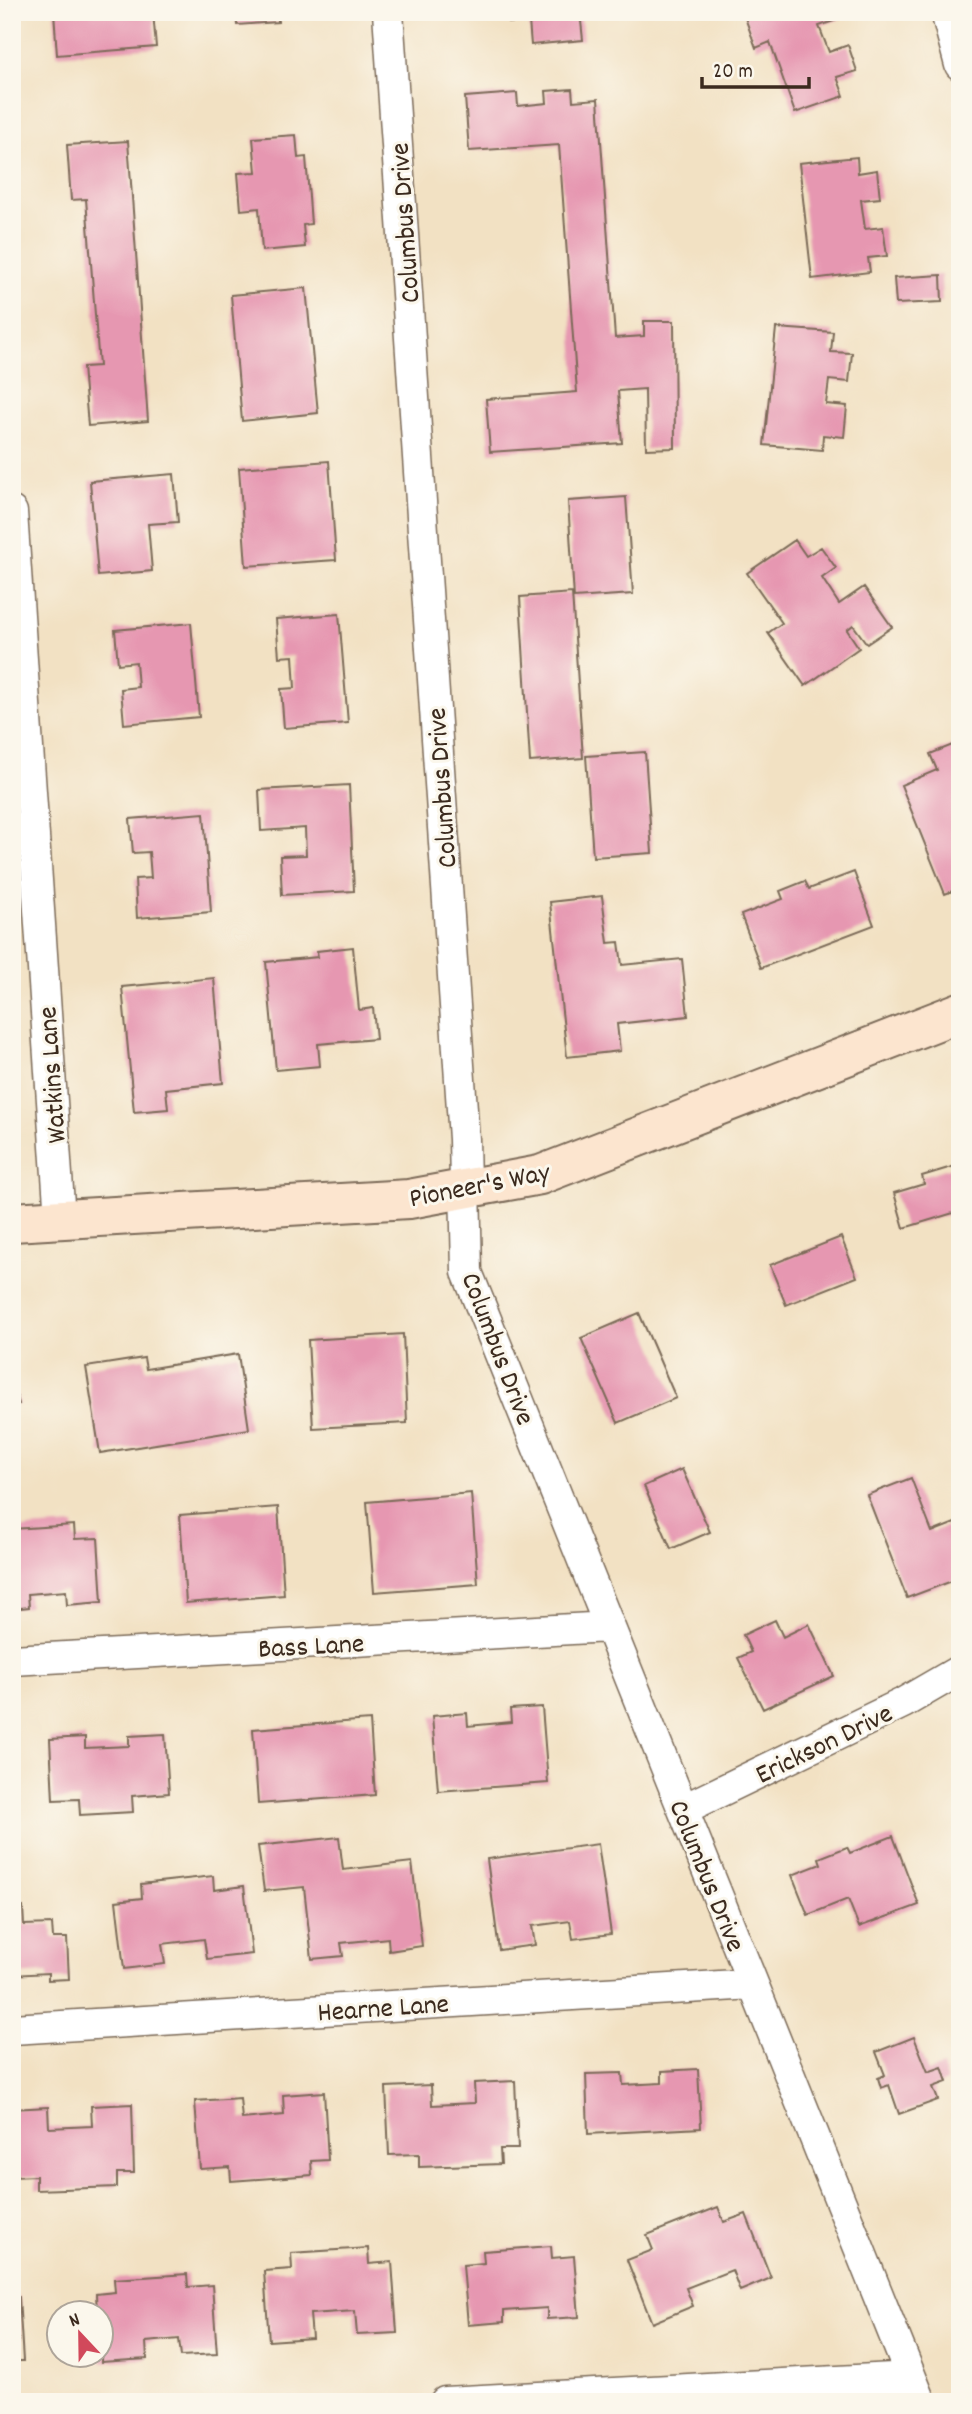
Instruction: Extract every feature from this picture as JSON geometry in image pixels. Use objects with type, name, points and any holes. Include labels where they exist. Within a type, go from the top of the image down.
[{"type":"main road","name":"Pioneer's Way","points":[[12,1223],[409,1199],[540,1175],[960,1012]]},
{"type":"street","name":"Columbus Drive","points":[[388,12],[463,1125],[467,1272],[916,2389]]},
{"type":"street","points":[[946,12],[960,65]]},
{"type":"street","name":"Watkins Lane","points":[[12,512],[60,1219]]},
{"type":"street","name":"Bass Lane","points":[[12,1660],[609,1627]]},
{"type":"street","name":"Erickson Drive","points":[[684,1809],[903,1703],[960,1670]]},
{"type":"street","name":"Hearne Lane","points":[[12,2029],[753,1984]]},
{"type":"street","points":[[445,2402],[916,2389]]},
{"type":"building","points":[[54,12],[153,12],[156,47],[57,55]]},
{"type":"building","points":[[236,12],[278,12],[278,22],[237,25]]},
{"type":"building","points":[[508,12],[580,12],[583,40],[531,45],[529,21],[509,23]]},
{"type":"building","points":[[743,12],[837,12],[840,19],[819,26],[829,52],[848,45],[857,71],[837,77],[844,96],[795,113],[770,42],[756,48]]},
{"type":"building","points":[[572,89],[573,101],[598,99],[615,338],[644,336],[644,321],[674,321],[675,448],[646,449],[645,389],[618,391],[622,443],[490,452],[486,399],[577,392],[559,145],[469,151],[465,97],[517,93],[518,106],[547,103],[546,91]]},
{"type":"building","points":[[296,135],[298,158],[306,157],[311,224],[303,225],[305,247],[262,251],[259,208],[241,210],[238,173],[256,172],[253,138]]},
{"type":"building","points":[[128,141],[148,421],[88,426],[83,367],[99,366],[86,199],[71,200],[67,145]]},
{"type":"building","points":[[857,157],[858,173],[877,170],[880,198],[861,200],[865,229],[883,227],[887,256],[868,258],[870,272],[812,279],[799,163]]},
{"type":"building","points":[[941,275],[942,302],[896,304],[894,278]]},
{"type":"building","points":[[306,288],[318,413],[242,421],[231,295]]},
{"type":"building","points":[[776,328],[833,332],[831,352],[852,353],[849,382],[829,380],[826,404],[847,406],[844,437],[823,435],[822,450],[764,445]]},
{"type":"building","points":[[329,461],[336,560],[246,566],[239,468]]},
{"type":"building","points":[[174,474],[178,522],[148,524],[152,571],[98,576],[90,481]]},
{"type":"building","points":[[626,497],[633,594],[574,598],[568,501]]},
{"type":"building","points":[[795,540],[806,556],[821,547],[836,568],[822,578],[839,604],[864,587],[892,627],[867,644],[853,625],[847,630],[859,648],[805,686],[768,633],[782,623],[747,573]]},
{"type":"building","points":[[572,593],[583,758],[530,762],[520,597]]},
{"type":"building","points":[[339,614],[348,723],[284,728],[281,689],[295,688],[293,656],[279,657],[276,619]]},
{"type":"building","points":[[191,623],[199,717],[124,724],[121,689],[138,687],[136,662],[118,664],[115,630]]},
{"type":"building","points":[[960,742],[960,888],[945,894],[901,785],[937,770],[930,754]]},
{"type":"building","points":[[645,752],[652,853],[593,857],[586,756]]},
{"type":"building","points":[[349,785],[354,891],[282,895],[280,856],[306,855],[305,828],[261,831],[259,790]]},
{"type":"building","points":[[204,813],[211,912],[137,918],[135,879],[151,878],[149,852],[133,853],[130,819]]},
{"type":"building","points":[[854,872],[874,925],[761,968],[741,915],[783,899],[780,891],[805,881],[809,889]]},
{"type":"building","points":[[602,896],[608,943],[619,942],[622,965],[682,959],[688,1016],[617,1024],[620,1051],[567,1057],[550,902]]},
{"type":"building","points":[[353,947],[359,1010],[373,1008],[376,1039],[318,1044],[320,1066],[276,1070],[266,962],[318,957],[317,951]]},
{"type":"building","points":[[214,978],[223,1083],[166,1089],[168,1109],[134,1112],[122,987]]},
{"type":"building","points":[[955,1166],[960,1183],[960,1211],[904,1228],[894,1193],[924,1184],[922,1176]]},
{"type":"building","points":[[841,1237],[857,1277],[786,1305],[770,1265]]},
{"type":"building","points":[[639,1313],[676,1398],[618,1423],[581,1338]]},
{"type":"building","points":[[403,1334],[407,1423],[313,1428],[308,1340]]},
{"type":"building","points":[[238,1354],[249,1429],[100,1453],[86,1367],[144,1358],[146,1369]]},
{"type":"building","points":[[12,1381],[19,1404],[12,1406]]},
{"type":"building","points":[[682,1469],[710,1532],[671,1549],[644,1486]]},
{"type":"building","points":[[911,1478],[932,1532],[960,1521],[960,1578],[907,1598],[867,1495]]},
{"type":"building","points":[[471,1493],[478,1584],[374,1592],[367,1502]]},
{"type":"building","points":[[278,1507],[284,1595],[186,1603],[180,1515]]},
{"type":"building","points":[[74,1525],[75,1539],[98,1538],[102,1602],[67,1605],[66,1591],[28,1594],[29,1607],[12,1609],[12,1529]]},
{"type":"building","points":[[775,1620],[783,1637],[809,1624],[834,1676],[763,1709],[738,1658],[751,1652],[743,1635]]},
{"type":"building","points":[[542,1707],[548,1783],[438,1791],[432,1716],[467,1713],[468,1726],[511,1722],[510,1709]]},
{"type":"building","points":[[370,1720],[375,1795],[258,1804],[253,1729]]},
{"type":"building","points":[[165,1734],[169,1793],[132,1796],[133,1812],[80,1815],[79,1799],[53,1800],[50,1739],[85,1737],[85,1748],[129,1746],[129,1736]]},
{"type":"building","points":[[893,1836],[919,1905],[859,1927],[848,1899],[808,1915],[792,1875],[821,1864],[819,1858],[847,1847],[850,1853]]},
{"type":"building","points":[[339,1837],[343,1870],[412,1862],[422,1946],[389,1951],[388,1938],[341,1943],[343,1956],[312,1959],[304,1887],[264,1891],[258,1846]]},
{"type":"building","points":[[598,1844],[611,1934],[573,1939],[570,1921],[532,1926],[535,1945],[499,1950],[487,1859]]},
{"type":"building","points":[[213,1876],[214,1890],[244,1886],[252,1954],[207,1959],[204,1939],[162,1944],[165,1964],[124,1969],[116,1901],[142,1898],[141,1884]]},
{"type":"building","points":[[12,1907],[23,1907],[24,1925],[52,1924],[53,1938],[67,1938],[69,1979],[48,1980],[48,1973],[12,1975]]},
{"type":"building","points":[[914,2037],[928,2072],[942,2067],[947,2082],[933,2087],[938,2100],[899,2114],[889,2085],[881,2088],[878,2078],[885,2075],[876,2052]]},
{"type":"building","points":[[698,2069],[701,2128],[588,2134],[586,2074],[622,2073],[623,2085],[662,2083],[662,2071]]},
{"type":"building","points":[[515,2081],[518,2149],[500,2149],[501,2164],[419,2167],[419,2154],[389,2155],[386,2087],[431,2085],[432,2105],[475,2103],[474,2083]]},
{"type":"building","points":[[324,2092],[328,2160],[311,2161],[312,2175],[231,2181],[230,2167],[200,2169],[195,2101],[240,2098],[242,2119],[284,2115],[283,2095]]},
{"type":"building","points":[[132,2104],[134,2173],[117,2173],[117,2187],[36,2190],[36,2176],[12,2177],[12,2109],[48,2107],[49,2128],[92,2126],[91,2106]]},
{"type":"building","points":[[718,2207],[724,2222],[746,2214],[771,2278],[740,2291],[732,2270],[686,2288],[693,2306],[652,2323],[627,2260],[653,2250],[647,2235]]},
{"type":"building","points":[[551,2246],[552,2258],[574,2256],[579,2317],[547,2319],[547,2308],[504,2311],[504,2322],[468,2325],[463,2265],[484,2263],[483,2251]]},
{"type":"building","points":[[368,2248],[369,2264],[392,2262],[397,2333],[357,2335],[355,2311],[310,2314],[312,2338],[269,2341],[264,2271],[292,2269],[291,2253]]},
{"type":"building","points":[[187,2274],[188,2287],[212,2285],[217,2354],[181,2356],[179,2339],[146,2342],[147,2359],[116,2361],[116,2298],[96,2298],[96,2294],[115,2292],[114,2279]]},
{"type":"building","points":[[12,2297],[19,2297],[23,2361],[12,2361]]}]
